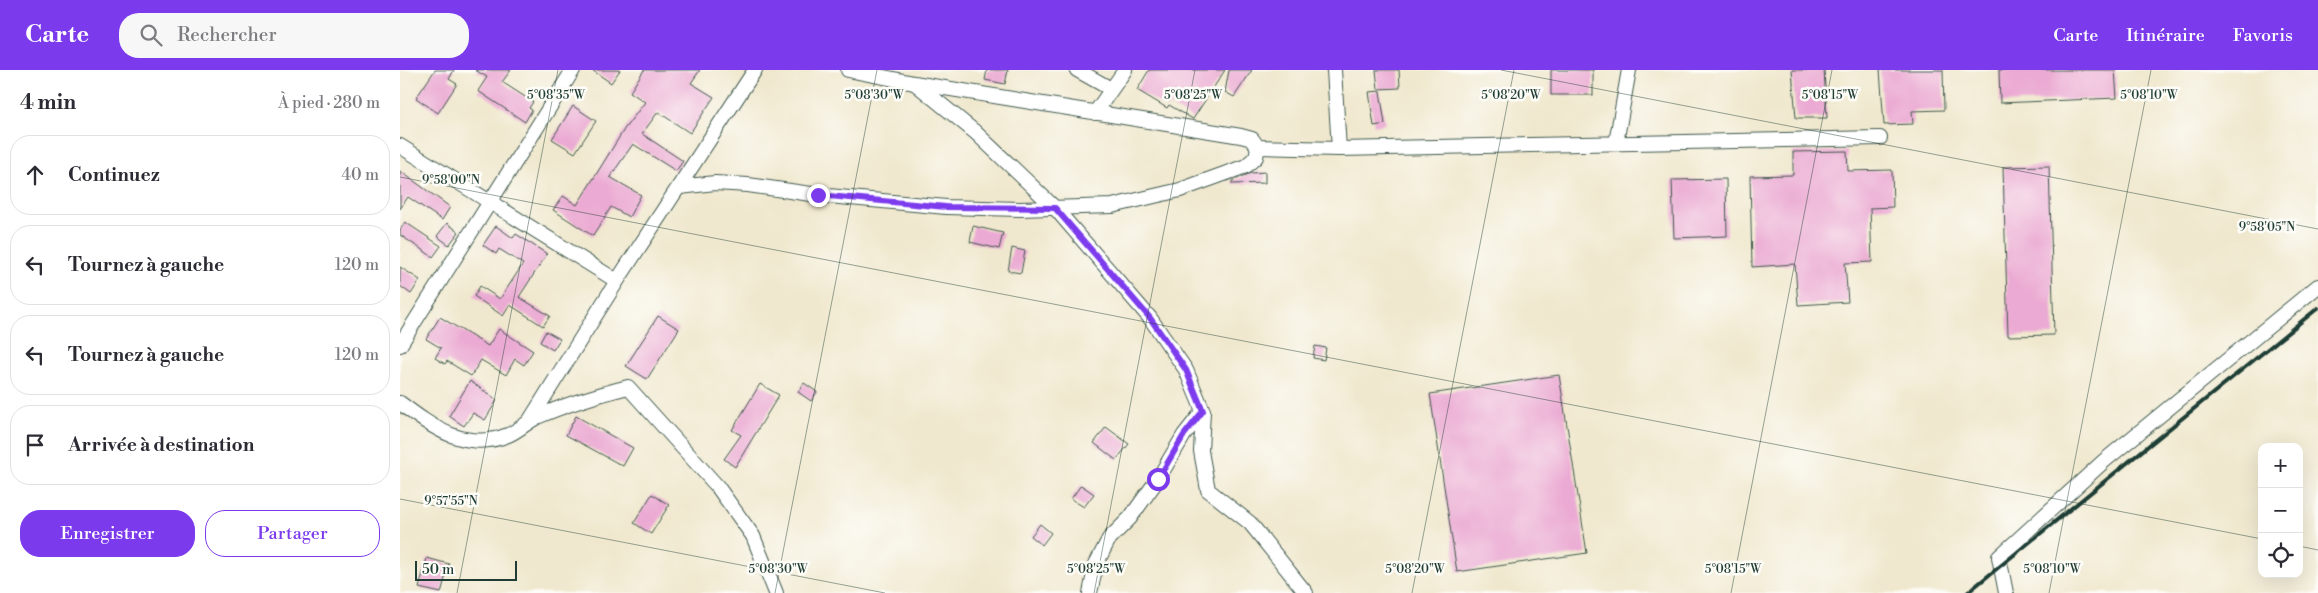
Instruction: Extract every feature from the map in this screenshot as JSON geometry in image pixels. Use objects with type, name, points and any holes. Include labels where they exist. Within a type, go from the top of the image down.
[{"type":"street","points":[[400,345],[573,70]]},
{"type":"street","points":[[530,420],[617,281],[755,70]]},
{"type":"street","points":[[680,187],[715,182],[946,207],[1055,208],[1112,206],[1180,190],[1246,166],[1256,157],[1258,147],[1252,139],[1241,136],[914,83],[848,70]]},
{"type":"street","points":[[1077,70],[1111,90]]},
{"type":"street","points":[[1095,113],[1125,70]]},
{"type":"street","points":[[1334,70],[1339,149]]},
{"type":"street","points":[[1616,142],[1629,70]]},
{"type":"street","points":[[914,83],[974,132],[1055,208],[1150,318],[1186,370],[1203,411],[1201,452],[1208,490],[1250,523],[1306,593]]},
{"type":"street","points":[[1258,147],[1339,149],[1880,138]]},
{"type":"street","points":[[400,146],[490,204],[617,281]]},
{"type":"street","points":[[2006,593],[1999,557],[2104,461],[2318,286]]},
{"type":"street","points":[[400,403],[449,435],[477,443],[509,435],[530,420],[570,403],[628,387],[717,486],[738,515],[753,536],[776,593]]},
{"type":"street","points":[[1090,593],[1096,564],[1109,539],[1130,518],[1158,479],[1184,435],[1203,411]]},
{"type":"building","points":[[435,70],[454,70],[449,79],[457,84],[438,113],[416,98]]},
{"type":"building","points":[[475,70],[511,70],[502,82],[533,102],[529,108],[532,110],[525,122],[478,91],[487,77]]},
{"type":"building","points":[[592,70],[620,70],[611,83]]},
{"type":"building","points":[[644,70],[700,70],[691,83],[714,97],[690,133],[658,112],[642,134],[683,161],[676,171],[633,144],[610,177],[641,195],[629,217],[611,207],[593,236],[553,210],[563,196],[577,205],[625,128],[645,102],[630,92]]},
{"type":"building","points":[[987,70],[1008,70],[1005,84],[985,80]]},
{"type":"building","points":[[1149,70],[1225,70],[1193,119],[1169,105],[1167,108],[1137,90]]},
{"type":"building","points":[[1229,70],[1252,70],[1234,97],[1225,92]]},
{"type":"building","points":[[1376,70],[1399,70],[1400,88],[1378,89]]},
{"type":"building","points":[[1551,70],[1593,70],[1593,95],[1551,95]]},
{"type":"building","points":[[1792,70],[1824,70],[1827,118],[1796,118]]},
{"type":"building","points":[[1880,70],[1943,70],[1944,110],[1912,111],[1913,124],[1884,125]]},
{"type":"building","points":[[1999,70],[2115,70],[2117,98],[2000,103]]},
{"type":"building","points":[[1380,91],[1385,124],[1374,126],[1369,92]]},
{"type":"building","points":[[573,106],[596,121],[575,153],[552,139]]},
{"type":"building","points":[[1847,151],[1848,171],[1892,170],[1893,207],[1870,208],[1872,262],[1845,263],[1848,302],[1798,305],[1795,264],[1752,267],[1750,176],[1793,175],[1793,152]]},
{"type":"building","points":[[2049,166],[2054,335],[2008,336],[2003,167]]},
{"type":"building","points":[[400,171],[450,207],[442,220],[408,197],[400,209]]},
{"type":"building","points":[[1265,172],[1265,183],[1232,184],[1232,181],[1251,173]]},
{"type":"building","points":[[1726,179],[1727,236],[1674,238],[1672,180]]},
{"type":"building","points":[[405,222],[441,246],[433,257],[400,235],[400,230]]},
{"type":"building","points":[[447,223],[459,232],[449,245],[437,236]]},
{"type":"building","points":[[496,226],[513,238],[516,234],[547,254],[519,297],[550,316],[543,326],[510,305],[503,316],[474,296],[480,286],[500,299],[523,264],[499,249],[496,254],[483,245]]},
{"type":"building","points":[[973,226],[1003,233],[999,249],[970,242]]},
{"type":"building","points":[[1012,248],[1025,251],[1021,273],[1008,271]]},
{"type":"building","points":[[400,267],[420,280],[411,294],[400,286]]},
{"type":"building","points":[[658,316],[679,329],[647,379],[626,366]]},
{"type":"building","points":[[440,317],[488,346],[499,329],[533,351],[524,365],[515,359],[506,375],[481,360],[471,376],[447,361],[445,364],[435,358],[441,348],[426,339]]},
{"type":"building","points":[[546,331],[560,339],[553,350],[540,342]]},
{"type":"building","points":[[1315,346],[1326,348],[1324,360],[1313,358]]},
{"type":"building","points":[[1559,375],[1587,553],[1457,572],[1430,394]]},
{"type":"building","points":[[470,381],[497,400],[485,420],[473,413],[464,426],[449,416]]},
{"type":"building","points":[[804,383],[817,392],[811,401],[798,392]]},
{"type":"building","points":[[760,384],[779,395],[735,467],[724,459],[741,435],[732,430]]},
{"type":"building","points":[[576,416],[633,448],[623,466],[566,435]]},
{"type":"building","points":[[1106,427],[1129,444],[1116,460],[1094,443]]},
{"type":"building","points":[[1081,485],[1094,494],[1084,507],[1071,499]]},
{"type":"building","points":[[652,494],[669,505],[651,534],[634,523]]},
{"type":"building","points":[[1040,524],[1051,533],[1042,545],[1031,536]]},
{"type":"building","points":[[427,558],[449,564],[441,593],[419,588]]},
{"type":"railway","points":[[1967,593],[2318,308]]},
{"type":"route","points":[[818,195],[946,207],[1055,208],[1150,318],[1186,370],[1203,411],[1184,435],[1158,479]]}]
